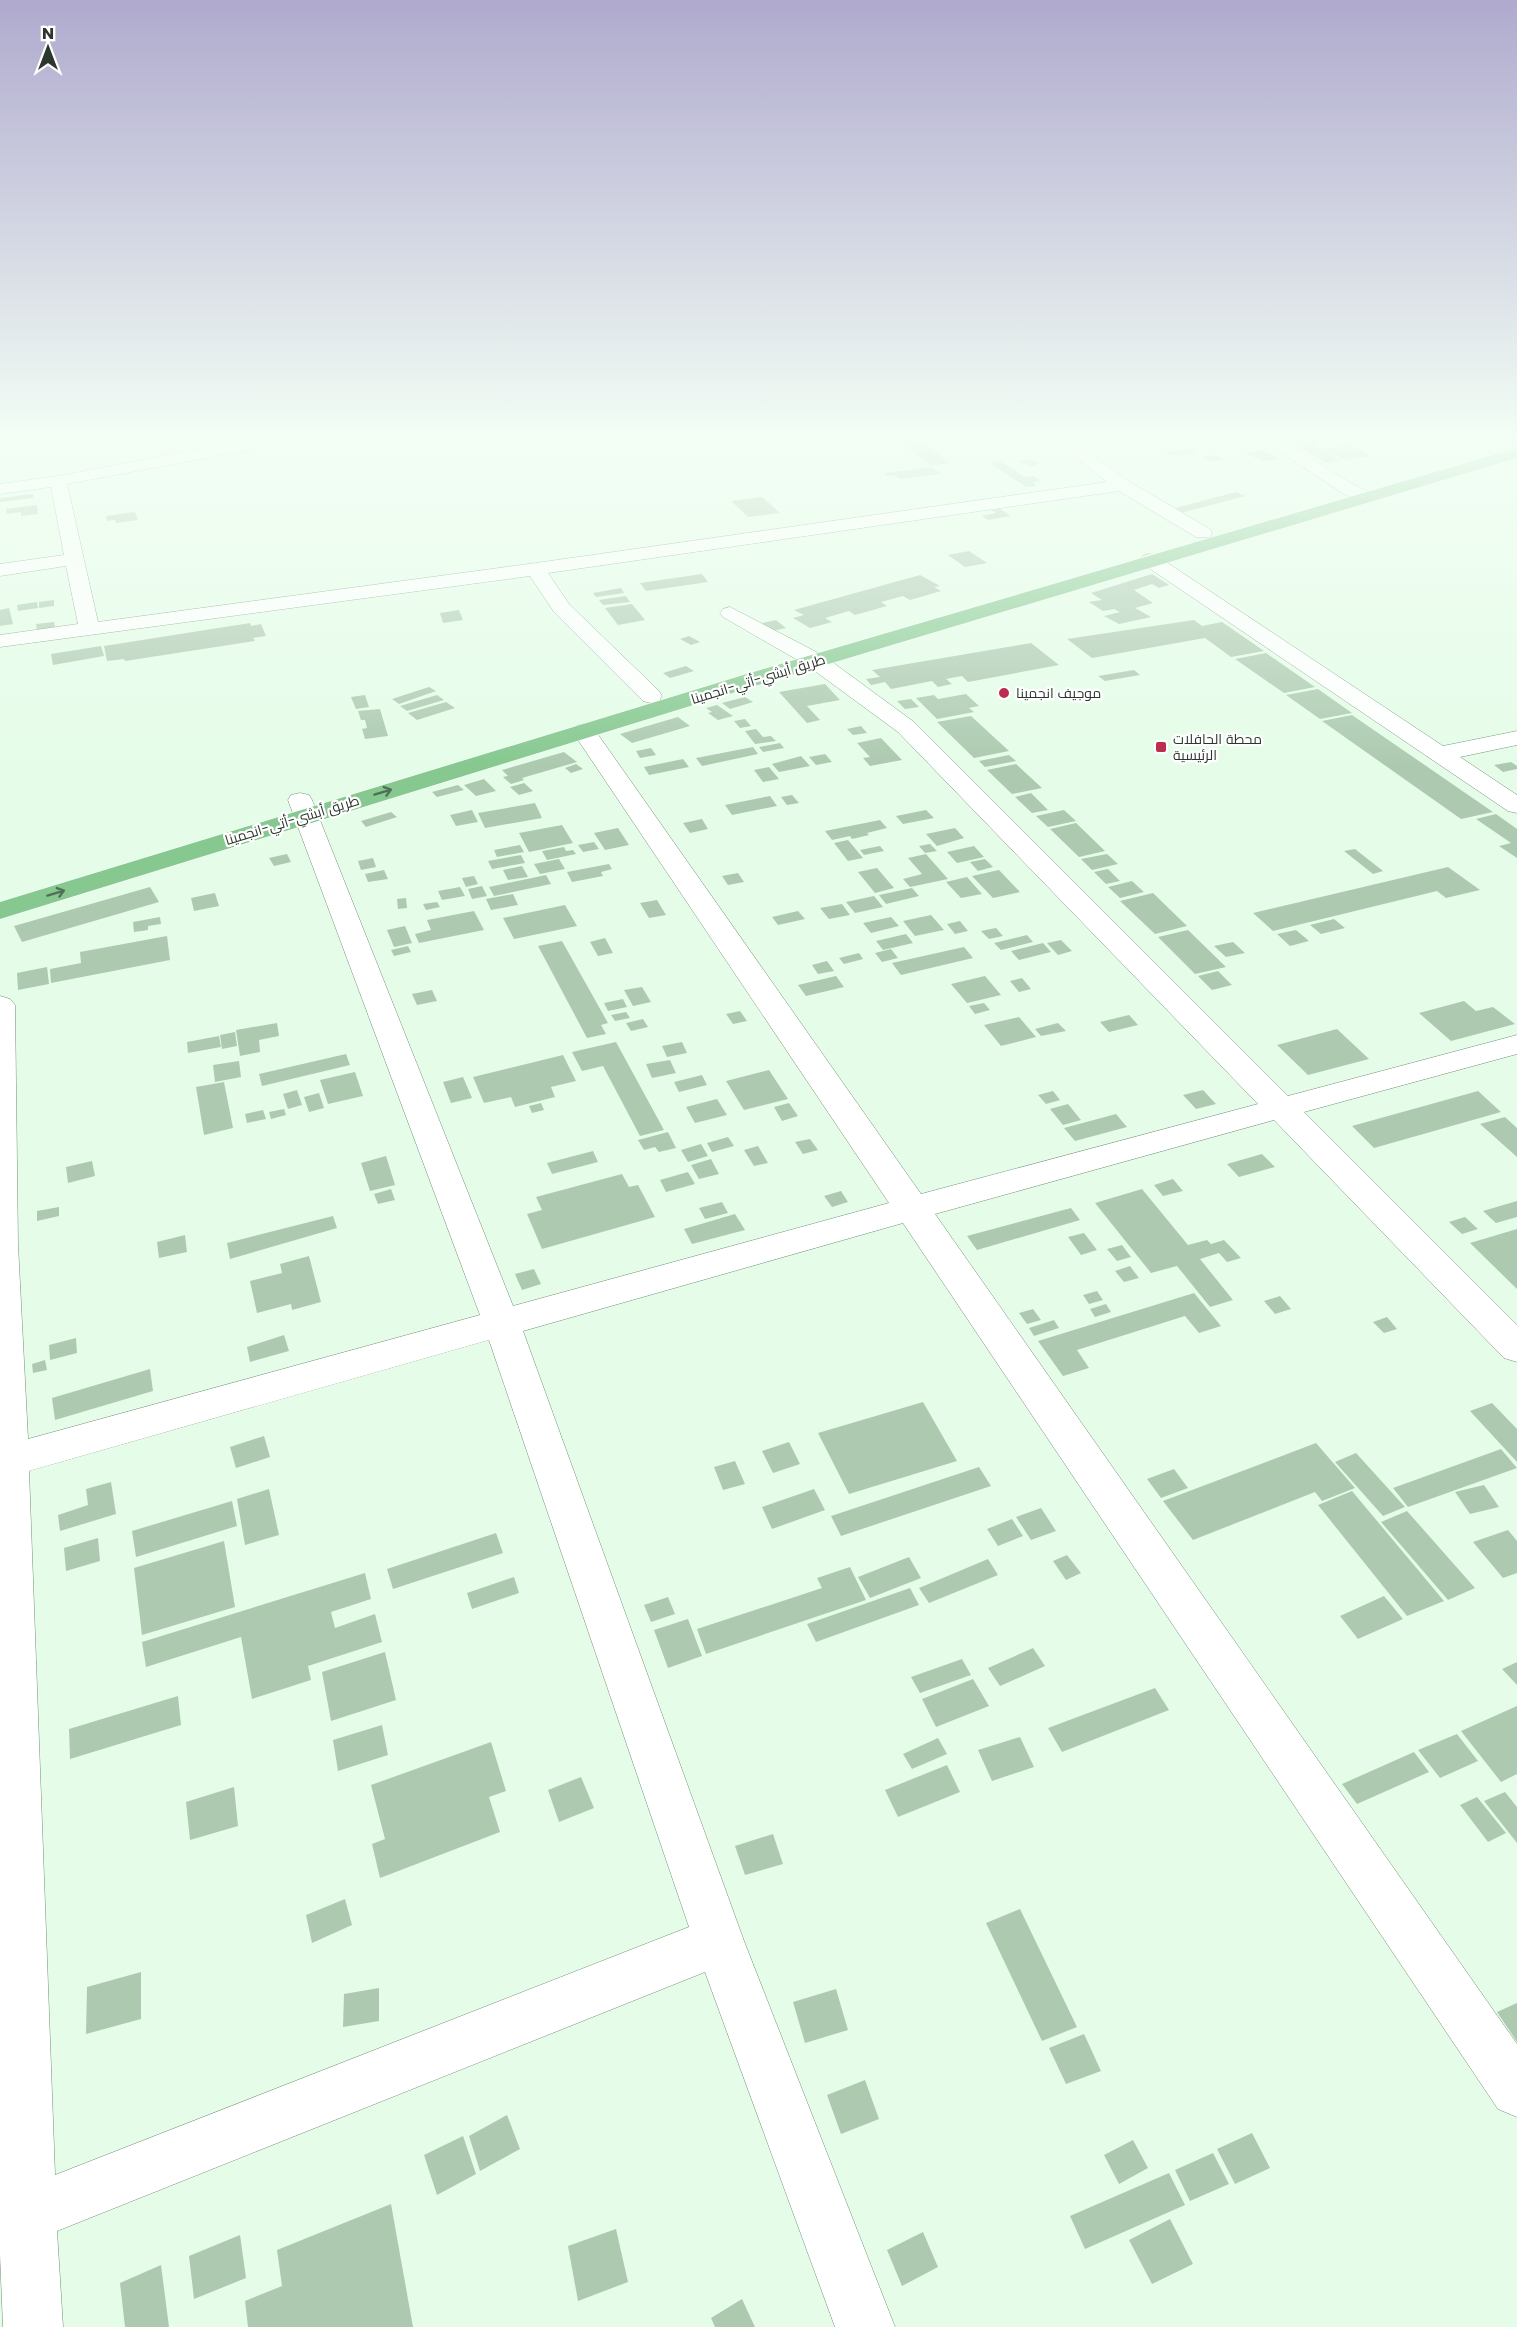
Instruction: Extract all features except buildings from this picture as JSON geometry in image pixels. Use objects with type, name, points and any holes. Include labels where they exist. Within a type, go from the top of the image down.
[{"type":"highway","points":[[1009,596],[1155,549]]},
{"type":"highway","name":"طريق أبشي-أتي-انجمينا","points":[[0,910],[304,807],[584,731],[808,657],[1009,596],[1150,560],[1185,549]]},
{"type":"highway","points":[[44,876],[304,807],[651,696],[808,657]]},
{"type":"street","points":[[72,549],[89,628]]},
{"type":"street","points":[[0,641],[678,549]]},
{"type":"street","points":[[0,570],[74,559]]},
{"type":"street","points":[[1150,560],[1517,806]]},
{"type":"street","points":[[536,569],[561,608],[651,696]]},
{"type":"street","points":[[730,613],[808,657],[906,727],[1517,1348]]},
{"type":"street","points":[[584,731],[1517,2090]]},
{"type":"street","points":[[1439,754],[1517,738]]},
{"type":"street","points":[[304,807],[502,1324],[719,1941],[865,2327]]},
{"type":"street","points":[[0,1005],[1,1245],[6,1353],[4,1462],[14,2220],[33,2327]]},
{"type":"street","points":[[4,1462],[912,1208],[1517,1044]]},
{"type":"street","points":[[14,2220],[719,1941]]},
{"type":"place","name":"موجيف انجمينا","points":[[1004,693]]},
{"type":"place","name":"محطة الحافلات الرئيسية","points":[[1161,747]]}]
